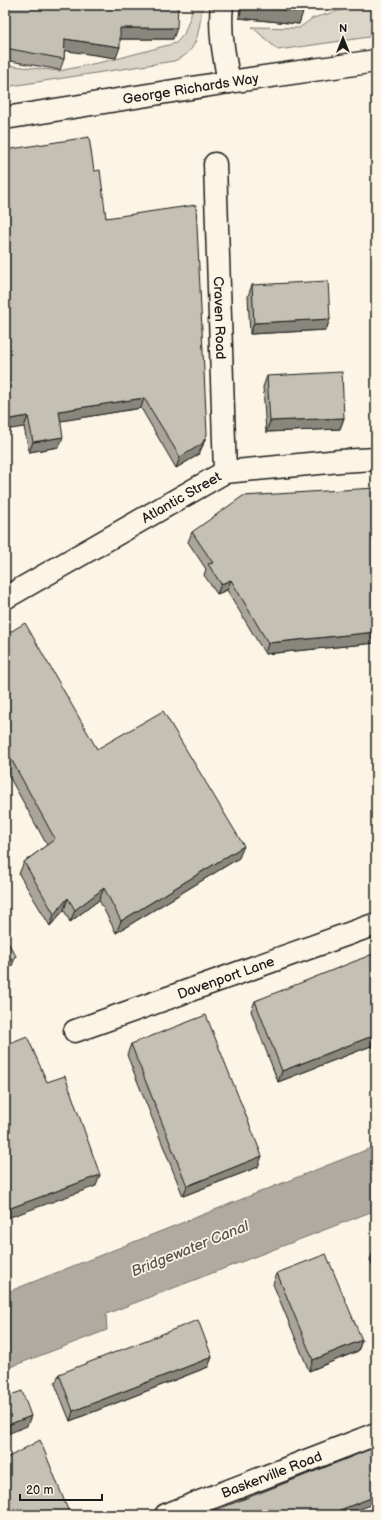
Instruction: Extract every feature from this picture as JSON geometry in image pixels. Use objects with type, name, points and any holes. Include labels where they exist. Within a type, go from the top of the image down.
[{"type":"street","points":[[222,5],[222,51],[229,82]]},
{"type":"street","name":"George Richards Way","points":[[5,118],[229,82],[376,61]]},
{"type":"street","name":"Craven Road","points":[[215,164],[225,472]]},
{"type":"street","name":"Atlantic Street","points":[[5,598],[225,472],[340,460],[376,459]]},
{"type":"street","name":"Davenport Lane","points":[[75,1031],[376,924]]},
{"type":"street","name":"Baskerville Road","points":[[166,1515],[376,1434]]},
{"type":"shaded area","points":[[192,5],[203,5],[196,39],[189,52],[183,57],[174,61],[5,87],[5,65],[59,71],[116,59],[176,43],[184,34],[191,15]]},
{"type":"shaded area","points":[[360,5],[376,5],[376,36],[278,50],[252,27],[299,28],[313,18]]},
{"type":"water","name":"Bridgewater Canal","points":[[376,1146],[376,1210],[106,1314],[107,1330],[5,1369],[5,1293]]},
{"type":"building","points":[[6,5],[178,5],[177,28],[120,28],[120,47],[65,39],[64,59],[5,48]]},
{"type":"building","points":[[243,5],[304,5],[303,12]]},
{"type":"building","points":[[89,137],[94,171],[100,170],[106,218],[196,205],[207,434],[202,444],[180,457],[144,398],[59,411],[63,437],[33,442],[28,416],[5,420],[5,150]]},
{"type":"building","points":[[328,281],[330,319],[254,323],[252,285]]},
{"type":"building","points":[[342,372],[344,418],[270,421],[267,376]]},
{"type":"building","points":[[375,488],[376,632],[268,643],[231,580],[221,584],[208,564],[213,563],[192,532],[243,496]]},
{"type":"building","points":[[25,623],[97,749],[163,711],[244,846],[121,921],[104,888],[75,910],[68,898],[54,914],[24,862],[55,839],[5,748],[5,635]]},
{"type":"building","points":[[5,938],[16,956],[5,964]]},
{"type":"building","points":[[373,954],[376,962],[376,1038],[375,1035],[282,1071],[255,1001]]},
{"type":"building","points":[[206,1015],[262,1156],[187,1186],[131,1044]]},
{"type":"building","points":[[27,1036],[47,1082],[65,1076],[100,1175],[5,1210],[5,1045]]},
{"type":"building","points":[[326,1254],[362,1340],[313,1360],[277,1273]]},
{"type":"building","points":[[198,1320],[212,1357],[73,1411],[59,1374]]},
{"type":"building","points":[[22,1391],[31,1416],[5,1426],[5,1397]]},
{"type":"building","points":[[40,1440],[70,1515],[5,1515],[5,1459]]},
{"type":"building","points":[[376,1447],[376,1496],[327,1515],[203,1515],[298,1478]]}]
